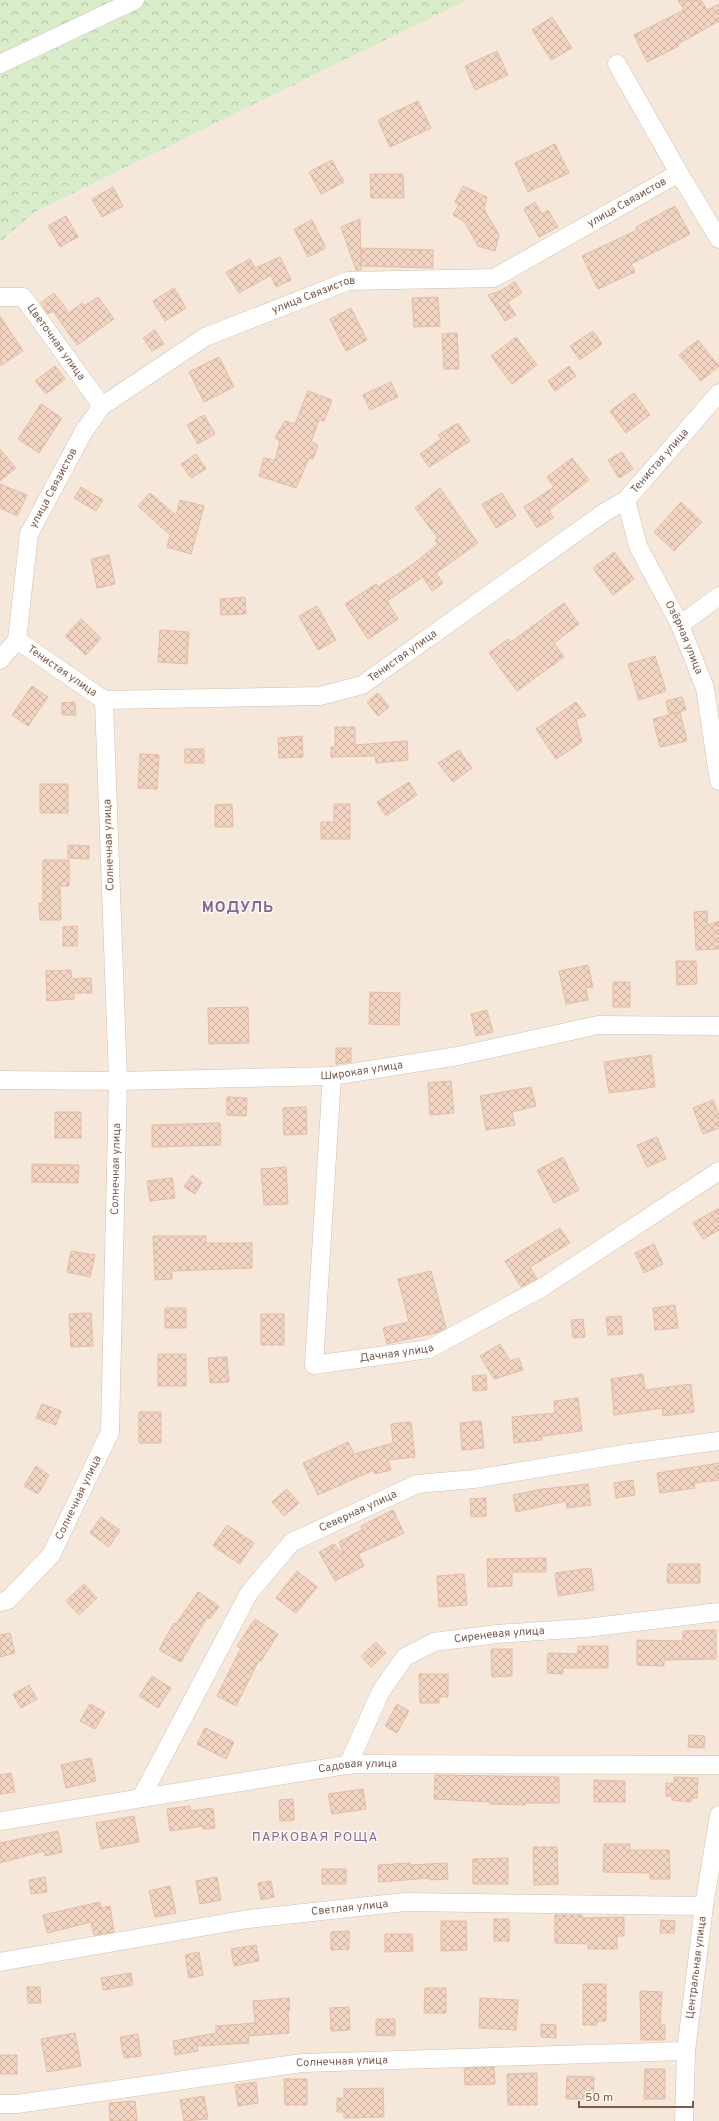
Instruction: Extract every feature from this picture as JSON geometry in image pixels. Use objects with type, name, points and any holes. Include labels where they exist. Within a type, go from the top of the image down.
[{"type":"street","points":[[0,64],[135,0]]},
{"type":"street","name":"улица Связистов","points":[[17,640],[29,534],[84,431],[102,406],[205,337],[348,281],[494,278],[679,173],[617,64]]},
{"type":"street","points":[[679,173],[719,239]]},
{"type":"street","name":"Цветочная улица","points":[[0,297],[23,297],[102,406]]},
{"type":"street","name":"Тенистая улица","points":[[17,640],[104,700],[320,696],[362,685],[605,512],[626,500],[719,393]]},
{"type":"street","name":"Озёрная улица","points":[[626,500],[638,546],[680,625],[705,688],[719,781]]},
{"type":"street","points":[[680,625],[719,596]]},
{"type":"street","points":[[0,660],[17,640]]},
{"type":"street","name":"Солнечная улица","points":[[0,1602],[8,1600],[51,1555],[110,1432],[118,1082],[104,700]]},
{"type":"street","name":"Широкая улица","points":[[0,1080],[118,1082],[332,1076],[458,1056],[598,1025],[719,1026]]},
{"type":"street","name":"Дачная улица","points":[[332,1076],[314,1365],[429,1349],[543,1288],[719,1171]]},
{"type":"street","name":"Северная улица","points":[[142,1796],[249,1594],[292,1542],[417,1484],[474,1479],[630,1453],[719,1441]]},
{"type":"street","name":"Сиреневая улица","points":[[348,1765],[385,1685],[405,1657],[434,1642],[497,1634],[586,1628],[719,1612]]},
{"type":"street","name":"Садовая улица","points":[[0,1821],[142,1796],[348,1765],[719,1765]]},
{"type":"street","name":"Центральная улица","points":[[684,2121],[686,2051],[704,1906],[719,1815]]},
{"type":"street","name":"Светлая улица","points":[[0,1962],[248,1919],[405,1902],[704,1906]]},
{"type":"street","name":"Солнечная улица","points":[[0,2104],[17,2104],[302,2063],[686,2051]]},
{"type":"shaded area","points":[[467,0],[719,0],[719,2121],[0,2121],[0,244],[33,213]]},
{"type":"green space","points":[[0,0],[467,0],[33,213],[0,243]]},
{"type":"building","points":[[678,0],[701,0],[707,10],[719,4],[719,21],[678,44],[679,46],[647,62],[634,35],[684,10]]},
{"type":"building","points":[[552,17],[572,48],[551,60],[532,30]]},
{"type":"building","points":[[497,51],[508,75],[475,90],[465,66]]},
{"type":"building","points":[[418,101],[431,128],[390,147],[378,120]]},
{"type":"building","points":[[555,144],[569,173],[528,192],[515,163]]},
{"type":"building","points":[[332,160],[344,182],[321,194],[309,172]]},
{"type":"building","points":[[370,174],[403,174],[404,198],[371,198]]},
{"type":"building","points":[[463,186],[487,197],[484,209],[499,235],[495,251],[478,246],[465,222],[453,215],[459,205],[455,202]]},
{"type":"building","points":[[113,187],[123,206],[102,217],[92,199]]},
{"type":"building","points":[[535,202],[542,214],[548,210],[558,227],[539,237],[524,209]]},
{"type":"building","points":[[675,206],[690,234],[631,264],[635,272],[598,289],[582,256],[637,230],[636,227]]},
{"type":"building","points":[[66,216],[78,237],[60,247],[48,226]]},
{"type":"building","points":[[360,219],[361,270],[356,270],[341,227]]},
{"type":"building","points":[[312,220],[326,248],[308,257],[294,229]]},
{"type":"building","points":[[362,248],[433,250],[433,268],[361,266]]},
{"type":"building","points":[[280,257],[291,280],[276,287],[271,275],[239,293],[226,272],[250,259],[255,268]]},
{"type":"building","points":[[515,282],[522,293],[507,302],[516,315],[505,321],[488,295],[500,291]]},
{"type":"building","points":[[174,288],[186,308],[165,321],[153,301]]},
{"type":"building","points":[[54,293],[69,313],[82,303],[84,306],[98,297],[114,319],[77,345],[53,311],[48,314],[41,303]]},
{"type":"building","points":[[438,297],[440,326],[414,327],[412,298]]},
{"type":"building","points":[[351,308],[367,340],[346,351],[330,319]]},
{"type":"building","points":[[0,316],[23,351],[0,366]]},
{"type":"building","points":[[155,330],[164,344],[152,351],[143,338]]},
{"type":"building","points":[[593,331],[602,344],[580,360],[570,346]]},
{"type":"building","points":[[457,333],[459,369],[444,369],[442,334]]},
{"type":"building","points":[[516,337],[537,365],[512,384],[491,356]]},
{"type":"building","points":[[698,340],[719,366],[701,381],[679,355]]},
{"type":"building","points":[[219,357],[234,387],[204,402],[189,372]]},
{"type":"building","points":[[55,366],[65,379],[46,394],[35,381]]},
{"type":"building","points":[[569,366],[576,376],[555,391],[548,381]]},
{"type":"building","points":[[391,382],[398,397],[370,410],[363,395]]},
{"type":"building","points":[[308,391],[332,400],[324,421],[319,420],[311,442],[318,445],[313,459],[309,458],[296,488],[259,476],[264,458],[275,460],[280,441],[275,438],[285,421],[295,424]]},
{"type":"building","points":[[634,393],[650,415],[626,433],[610,411]]},
{"type":"building","points":[[41,404],[62,418],[39,453],[18,439]]},
{"type":"building","points":[[204,415],[215,434],[198,444],[187,425]]},
{"type":"building","points":[[458,423],[470,441],[429,467],[420,454],[441,439],[438,435]]},
{"type":"building","points":[[0,449],[16,468],[0,481]]},
{"type":"building","points":[[622,452],[633,469],[619,478],[608,460]]},
{"type":"building","points":[[196,454],[206,469],[191,478],[181,464]]},
{"type":"building","points":[[572,458],[589,480],[549,510],[553,518],[537,528],[524,507],[554,487],[547,477]]},
{"type":"building","points":[[0,484],[27,495],[17,516],[0,508]]},
{"type":"building","points":[[81,487],[103,500],[96,511],[74,498]]},
{"type":"building","points":[[440,488],[478,543],[436,573],[443,583],[432,591],[423,577],[387,601],[398,619],[368,639],[345,604],[376,584],[378,587],[413,564],[438,544],[435,540],[438,538],[415,508]]},
{"type":"building","points":[[150,493],[176,515],[180,500],[204,506],[191,554],[167,547],[170,535],[138,506]]},
{"type":"building","points":[[502,493],[516,516],[496,528],[482,504]]},
{"type":"building","points":[[681,502],[702,522],[674,551],[654,532]]},
{"type":"building","points":[[614,552],[634,579],[613,595],[593,568]]},
{"type":"building","points":[[109,555],[115,584],[97,588],[91,559]]},
{"type":"building","points":[[245,597],[246,614],[221,615],[220,599]]},
{"type":"building","points":[[564,603],[579,624],[554,643],[564,657],[517,691],[489,653],[508,639],[511,642]]},
{"type":"building","points":[[317,606],[336,640],[318,650],[299,616]]},
{"type":"building","points":[[81,619],[101,638],[86,655],[65,636]]},
{"type":"building","points":[[160,630],[189,632],[187,664],[158,662]]},
{"type":"building","points":[[655,656],[666,691],[639,700],[628,664]]},
{"type":"building","points":[[32,686],[48,697],[28,726],[12,715]]},
{"type":"building","points":[[378,693],[389,707],[378,716],[367,702]]},
{"type":"building","points":[[682,697],[686,710],[669,714],[666,701]]},
{"type":"building","points":[[75,702],[76,715],[62,715],[62,703]]},
{"type":"building","points":[[576,702],[586,716],[576,719],[582,742],[556,759],[536,729]]},
{"type":"building","points":[[680,712],[687,741],[660,747],[653,719]]},
{"type":"building","points":[[335,727],[355,727],[355,745],[407,741],[408,760],[376,763],[375,756],[331,757],[331,747],[335,747]]},
{"type":"building","points":[[302,736],[303,757],[279,758],[278,738]]},
{"type":"building","points":[[185,749],[204,749],[204,763],[185,763]]},
{"type":"building","points":[[459,750],[472,768],[453,782],[438,763]]},
{"type":"building","points":[[140,754],[159,755],[157,789],[138,788]]},
{"type":"building","points":[[409,782],[417,795],[386,816],[377,802]]},
{"type":"building","points":[[40,784],[68,784],[68,813],[40,813]]},
{"type":"building","points":[[232,804],[233,827],[215,827],[215,805]]},
{"type":"building","points":[[334,804],[350,804],[350,839],[321,839],[321,822],[334,822]]},
{"type":"building","points":[[68,845],[89,846],[89,859],[68,858]]},
{"type":"building","points":[[43,860],[69,860],[69,886],[60,886],[61,920],[40,920],[39,903],[43,903]]},
{"type":"building","points":[[707,911],[708,925],[719,921],[719,949],[696,950],[694,912]]},
{"type":"building","points":[[77,926],[77,946],[63,946],[63,927]]},
{"type":"building","points":[[676,961],[696,961],[697,984],[677,985]]},
{"type":"building","points":[[588,965],[593,987],[586,988],[588,1000],[566,1004],[559,971]]},
{"type":"building","points":[[71,970],[72,979],[91,978],[92,993],[74,993],[74,999],[47,1001],[46,971]]},
{"type":"building","points":[[613,982],[630,982],[630,1007],[613,1007]]},
{"type":"building","points":[[370,992],[400,993],[399,1025],[369,1024]]},
{"type":"building","points":[[248,1007],[249,1043],[209,1044],[208,1008]]},
{"type":"building","points":[[487,1010],[493,1032],[476,1036],[471,1014]]},
{"type":"building","points":[[336,1048],[351,1048],[351,1062],[336,1064]]},
{"type":"building","points":[[651,1055],[655,1087],[609,1093],[604,1062]]},
{"type":"building","points":[[451,1081],[454,1113],[430,1115],[428,1083]]},
{"type":"building","points":[[531,1087],[536,1106],[512,1112],[515,1125],[486,1130],[480,1096]]},
{"type":"building","points":[[227,1097],[247,1098],[246,1116],[227,1115]]},
{"type":"building","points":[[713,1100],[719,1115],[719,1128],[703,1134],[693,1108]]},
{"type":"building","points":[[306,1107],[307,1134],[284,1135],[283,1108]]},
{"type":"building","points":[[55,1112],[81,1112],[81,1138],[55,1138]]},
{"type":"building","points":[[220,1123],[221,1145],[152,1147],[152,1125]]},
{"type":"building","points":[[657,1137],[666,1159],[647,1167],[637,1145]]},
{"type":"building","points":[[563,1157],[579,1190],[554,1203],[537,1170]]},
{"type":"building","points":[[32,1164],[79,1165],[78,1183],[32,1182]]},
{"type":"building","points":[[286,1167],[288,1204],[264,1205],[261,1169]]},
{"type":"building","points":[[192,1175],[202,1182],[195,1194],[184,1187]]},
{"type":"building","points":[[172,1178],[175,1198],[150,1201],[147,1181]]},
{"type":"building","points":[[719,1208],[719,1230],[703,1239],[693,1223]]},
{"type":"building","points":[[560,1228],[570,1243],[530,1267],[537,1279],[521,1287],[505,1261]]},
{"type":"building","points":[[153,1236],[206,1236],[206,1243],[252,1243],[252,1268],[172,1271],[172,1279],[155,1280]]},
{"type":"building","points":[[654,1244],[663,1264],[644,1273],[635,1253]]},
{"type":"building","points":[[71,1251],[95,1255],[90,1277],[67,1272]]},
{"type":"building","points":[[431,1271],[446,1328],[439,1332],[387,1344],[383,1328],[409,1322],[398,1279]]},
{"type":"building","points":[[675,1305],[678,1328],[655,1330],[653,1308]]},
{"type":"building","points":[[165,1308],[186,1308],[186,1328],[165,1328]]},
{"type":"building","points":[[91,1313],[93,1346],[71,1347],[69,1314]]},
{"type":"building","points":[[261,1314],[284,1314],[284,1345],[261,1345]]},
{"type":"building","points":[[621,1316],[623,1334],[608,1335],[606,1317]]},
{"type":"building","points":[[583,1319],[585,1337],[573,1338],[571,1320]]},
{"type":"building","points":[[500,1344],[510,1361],[519,1358],[523,1370],[494,1379],[480,1356]]},
{"type":"building","points":[[158,1354],[186,1354],[186,1386],[158,1386]]},
{"type":"building","points":[[227,1357],[229,1382],[210,1383],[208,1358]]},
{"type":"building","points":[[643,1374],[645,1390],[691,1384],[694,1412],[663,1416],[662,1408],[614,1415],[611,1379]]},
{"type":"building","points":[[486,1375],[487,1390],[473,1391],[472,1376]]},
{"type":"building","points":[[578,1398],[582,1431],[542,1436],[542,1440],[514,1443],[512,1417],[555,1413],[554,1401]]},
{"type":"building","points":[[42,1404],[61,1411],[56,1425],[36,1418]]},
{"type":"building","points":[[139,1412],[161,1412],[161,1443],[139,1443]]},
{"type":"building","points":[[481,1421],[484,1448],[462,1450],[460,1423]]},
{"type":"building","points":[[411,1422],[415,1457],[388,1460],[391,1470],[375,1474],[374,1470],[318,1495],[303,1463],[348,1442],[354,1454],[393,1443],[391,1424]]},
{"type":"building","points":[[719,1463],[719,1480],[694,1483],[695,1488],[660,1493],[657,1473]]},
{"type":"building","points":[[36,1466],[49,1475],[38,1494],[24,1486]]},
{"type":"building","points":[[633,1480],[635,1495],[616,1498],[614,1483]]},
{"type":"building","points":[[588,1484],[591,1505],[567,1508],[566,1501],[516,1512],[513,1495],[543,1489]]},
{"type":"building","points":[[287,1489],[299,1503],[284,1516],[272,1502]]},
{"type":"building","points":[[486,1498],[486,1516],[471,1517],[470,1499]]},
{"type":"building","points":[[393,1510],[404,1533],[358,1554],[364,1566],[335,1581],[319,1552],[334,1544],[344,1556],[339,1542],[362,1530],[361,1526]]},
{"type":"building","points":[[101,1517],[120,1530],[109,1547],[90,1533]]},
{"type":"building","points":[[227,1525],[254,1543],[240,1564],[213,1546]]},
{"type":"building","points":[[546,1558],[546,1572],[512,1572],[512,1586],[488,1587],[487,1559]]},
{"type":"building","points":[[668,1564],[700,1564],[700,1583],[667,1583]]},
{"type":"building","points":[[591,1568],[594,1590],[558,1596],[555,1573]]},
{"type":"building","points":[[297,1571],[317,1587],[296,1613],[276,1598]]},
{"type":"building","points":[[464,1574],[467,1605],[439,1607],[437,1576]]},
{"type":"building","points":[[84,1584],[97,1598],[79,1615],[66,1601]]},
{"type":"building","points":[[198,1592],[219,1606],[210,1619],[207,1617],[181,1662],[159,1650],[174,1623],[176,1624]]},
{"type":"building","points":[[255,1619],[278,1634],[261,1661],[259,1660],[236,1706],[217,1696],[241,1648],[237,1646]]},
{"type":"building","points":[[716,1630],[716,1659],[664,1660],[664,1666],[637,1665],[637,1640],[683,1641],[683,1631]]},
{"type":"building","points":[[10,1633],[15,1653],[0,1657],[0,1635]]},
{"type":"building","points":[[376,1642],[386,1653],[371,1667],[361,1656]]},
{"type":"building","points":[[578,1646],[608,1646],[608,1668],[563,1668],[563,1674],[547,1673],[548,1653],[578,1654]]},
{"type":"building","points":[[491,1649],[512,1649],[512,1676],[492,1677]]},
{"type":"building","points":[[419,1674],[448,1674],[448,1697],[439,1697],[439,1703],[420,1703]]},
{"type":"building","points":[[152,1676],[171,1688],[158,1708],[139,1696]]},
{"type":"building","points":[[29,1685],[37,1699],[21,1708],[13,1694]]},
{"type":"building","points":[[90,1704],[105,1712],[95,1729],[80,1721]]},
{"type":"building","points":[[397,1704],[409,1711],[397,1733],[385,1726]]},
{"type":"building","points":[[205,1728],[234,1742],[226,1759],[197,1744]]},
{"type":"building","points":[[689,1735],[705,1736],[704,1748],[688,1747]]},
{"type":"building","points":[[91,1758],[96,1781],[66,1788],[61,1765]]},
{"type":"building","points":[[11,1773],[15,1792],[0,1794],[0,1775]]},
{"type":"building","points":[[435,1775],[559,1777],[559,1803],[525,1803],[525,1805],[490,1804],[490,1802],[434,1799]]},
{"type":"building","points":[[674,1777],[698,1778],[697,1798],[692,1798],[691,1802],[672,1800],[672,1796],[666,1796],[666,1783],[674,1783]]},
{"type":"building","points":[[594,1780],[625,1781],[625,1802],[594,1802]]},
{"type":"building","points":[[363,1789],[366,1809],[332,1814],[328,1794]]},
{"type":"building","points":[[293,1799],[294,1820],[280,1821],[279,1800]]},
{"type":"building","points":[[190,1806],[191,1811],[213,1808],[215,1828],[203,1829],[203,1826],[170,1831],[167,1809]]},
{"type":"building","points":[[134,1816],[139,1842],[101,1849],[96,1823]]},
{"type":"building","points":[[58,1831],[62,1852],[45,1856],[44,1851],[0,1863],[0,1843]]},
{"type":"building","points":[[604,1844],[630,1844],[630,1850],[669,1850],[670,1879],[650,1879],[650,1873],[603,1872]]},
{"type":"building","points":[[533,1847],[557,1847],[558,1884],[534,1885]]},
{"type":"building","points":[[508,1858],[508,1884],[473,1884],[473,1859]]},
{"type":"building","points":[[410,1863],[410,1865],[447,1863],[448,1879],[430,1880],[430,1878],[379,1882],[378,1865]]},
{"type":"building","points":[[322,1869],[346,1869],[346,1884],[322,1884]]},
{"type":"building","points":[[45,1877],[47,1892],[31,1894],[29,1880]]},
{"type":"building","points":[[217,1877],[221,1900],[200,1904],[196,1881]]},
{"type":"building","points":[[271,1881],[274,1897],[261,1900],[258,1883]]},
{"type":"building","points":[[170,1886],[176,1913],[155,1917],[149,1891]]},
{"type":"building","points":[[100,1902],[101,1908],[110,1906],[114,1932],[94,1935],[91,1922],[47,1933],[43,1915]]},
{"type":"building","points":[[555,1915],[582,1915],[582,1918],[624,1917],[624,1936],[617,1936],[617,1949],[588,1949],[588,1944],[555,1943]]},
{"type":"building","points":[[494,1919],[509,1919],[509,1941],[494,1941]]},
{"type":"building","points":[[661,1920],[675,1921],[674,1933],[660,1933]]},
{"type":"building","points":[[441,1921],[466,1921],[467,1950],[441,1951]]},
{"type":"building","points":[[349,1931],[349,1949],[331,1950],[331,1932]]},
{"type":"building","points":[[385,1934],[412,1934],[413,1951],[385,1952]]},
{"type":"building","points":[[256,1945],[259,1961],[234,1966],[231,1949]]},
{"type":"building","points":[[199,1952],[203,1975],[189,1978],[185,1955]]},
{"type":"building","points":[[131,1973],[133,1985],[103,1990],[101,1978]]},
{"type":"building","points":[[583,1984],[606,1984],[606,2021],[597,2021],[597,2025],[583,2025]]},
{"type":"building","points":[[27,1987],[40,1987],[41,2003],[28,2003]]},
{"type":"building","points":[[425,1988],[446,1988],[446,2013],[424,2013]]},
{"type":"building","points":[[640,1991],[662,1992],[660,2025],[665,2025],[665,2040],[641,2040]]},
{"type":"building","points":[[289,1998],[289,2033],[248,2036],[249,2043],[197,2046],[198,2051],[175,2055],[173,2041],[216,2033],[216,2026],[255,2023],[253,2001]]},
{"type":"building","points":[[480,1998],[518,2000],[516,2030],[479,2028]]},
{"type":"building","points":[[349,2007],[350,2030],[331,2031],[330,2008]]},
{"type":"building","points":[[376,2019],[395,2019],[395,2036],[376,2035]]},
{"type":"building","points":[[541,2024],[556,2025],[556,2038],[541,2037]]},
{"type":"building","points":[[75,2033],[81,2066],[47,2072],[41,2039]]},
{"type":"building","points":[[138,2034],[141,2056],[124,2058],[120,2037]]},
{"type":"building","points":[[0,2055],[17,2055],[17,2074],[0,2074]]},
{"type":"building","points":[[494,2067],[495,2084],[465,2085],[464,2068]]},
{"type":"building","points":[[645,2069],[665,2069],[665,2099],[644,2099]]},
{"type":"building","points":[[537,2073],[537,2105],[508,2105],[507,2074]]},
{"type":"building","points":[[567,2076],[594,2077],[593,2099],[566,2099]]},
{"type":"building","points":[[284,2079],[307,2079],[307,2105],[285,2105]]},
{"type":"building","points":[[256,2082],[258,2103],[238,2106],[235,2085]]},
{"type":"building","points":[[383,2088],[384,2117],[344,2118],[344,2112],[337,2112],[337,2098],[344,2098],[344,2089]]},
{"type":"building","points":[[204,2096],[208,2119],[184,2121],[180,2100]]},
{"type":"building","points":[[135,2101],[137,2121],[110,2121],[109,2103]]},
{"type":"district","name":"МОДУЛЬ","points":[[238,908]]},
{"type":"district","name":"ПАРКОВАЯ РОЩА","points":[[315,1838]]}]
